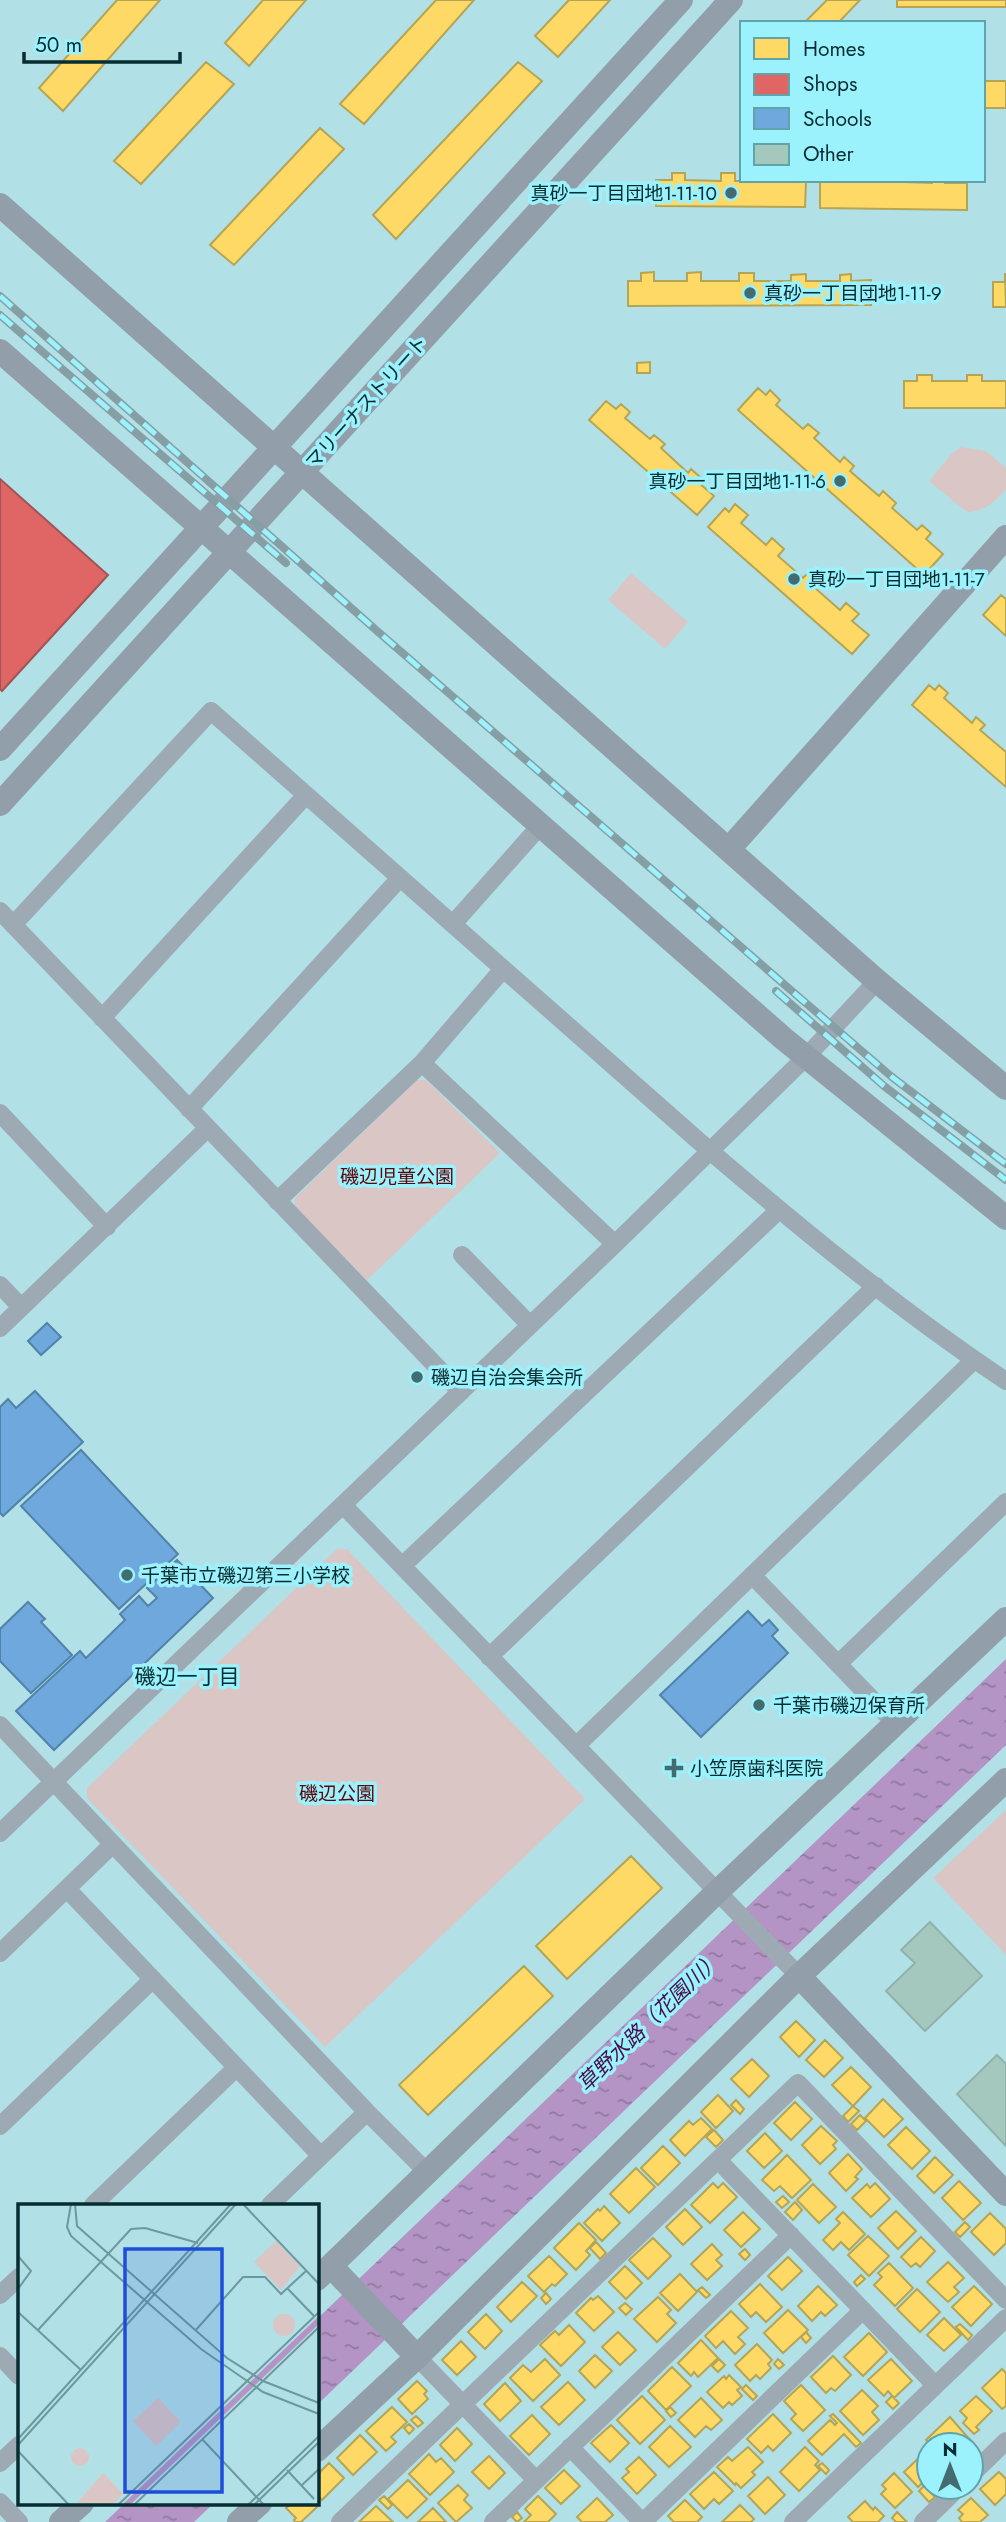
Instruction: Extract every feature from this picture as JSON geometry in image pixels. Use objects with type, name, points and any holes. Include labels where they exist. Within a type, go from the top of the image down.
[{"type":"street","name":"マリーナストリート","points":[[0,749],[681,0]]},
{"type":"street","name":"マリーナストリート","points":[[0,803],[731,0]]},
{"type":"street","points":[[0,205],[877,981],[1006,1088]]},
{"type":"street","points":[[0,351],[806,1057],[1006,1218]]},
{"type":"street","points":[[729,849],[1006,537]]},
{"type":"street","points":[[13,925],[211,711],[779,1210],[974,1360],[1006,1381]]},
{"type":"street","points":[[102,1018],[306,795]]},
{"type":"street","points":[[453,924],[540,826]]},
{"type":"street","points":[[189,1109],[400,878]]},
{"type":"street","points":[[0,911],[461,1392]]},
{"type":"street","points":[[277,1200],[422,1063],[503,969]]},
{"type":"street","points":[[0,1833],[615,1244],[806,1057],[877,981]]},
{"type":"street","points":[[422,1063],[615,1244]]},
{"type":"street","points":[[0,1113],[107,1227]]},
{"type":"street","points":[[0,1328],[208,1128]]},
{"type":"street","points":[[402,1566],[779,1210]]},
{"type":"street","points":[[462,1255],[530,1325]]},
{"type":"street","points":[[0,1285],[21,1307]]},
{"type":"street","points":[[489,1657],[876,1286]]},
{"type":"street","points":[[576,1746],[974,1360]]},
{"type":"street","points":[[838,1664],[1006,1502]]},
{"type":"street","points":[[343,1505],[718,1891],[1006,2194]]},
{"type":"street","points":[[752,1575],[896,1724]]},
{"type":"street","points":[[536,2480],[417,2357],[324,2273],[426,2171],[1006,1619]]},
{"type":"street","points":[[0,1725],[426,2171]]},
{"type":"street","points":[[318,2449],[417,2357],[799,1976],[1006,1780]]},
{"type":"street","points":[[0,1953],[113,1844]]},
{"type":"street","points":[[67,1889],[321,2156]]},
{"type":"street","points":[[0,2126],[153,1979]]},
{"type":"street","points":[[94,2204],[236,2067]]},
{"type":"street","points":[[340,2522],[798,2083],[1006,2300]]},
{"type":"street","points":[[271,2204],[367,2112]]},
{"type":"street","points":[[718,2160],[935,2385]]},
{"type":"street","points":[[493,2522],[791,2235]]},
{"type":"street","points":[[0,2295],[18,2278]]},
{"type":"street","points":[[570,2447],[642,2522],[863,2310]]},
{"type":"street","points":[[793,2522],[1006,2318]]},
{"type":"street","points":[[0,2356],[18,2375]]},
{"type":"street","points":[[985,2461],[1006,2441]]},
{"type":"street","points":[[0,2463],[18,2446]]},
{"type":"street","points":[[923,2522],[945,2501]]},
{"type":"street","points":[[0,2502],[19,2522]]},
{"type":"street","points":[[61,2522],[81,2504]]},
{"type":"street","points":[[239,2522],[259,2504]]},
{"type":"green space","points":[[961,447],[986,451],[1006,468],[1006,489],[989,505],[979,510],[967,512],[929,481],[952,453]]},
{"type":"green space","points":[[631,573],[688,622],[665,649],[608,600]]},
{"type":"green space","name":"磯辺児童公園","points":[[417,1080],[426,1080],[500,1153],[367,1280],[295,1208],[295,1198]]},
{"type":"green space","name":"磯辺公園","points":[[337,1549],[347,1549],[585,1799],[325,2047],[87,1798],[87,1788]]},
{"type":"green space","points":[[1006,1810],[1006,1955],[933,1878]]},
{"type":"water","name":"草野水路（花園川）","points":[[1006,1659],[1006,1745],[318,2404],[318,2318]]},
{"type":"water","points":[[124,2504],[213,2504],[194,2522],[105,2522]]},
{"type":"building: Homes","points":[[117,0],[160,0],[63,111],[39,88]]},
{"type":"building: Homes","points":[[263,0],[306,0],[249,66],[225,43]]},
{"type":"building: Homes","points":[[436,0],[474,0],[364,124],[340,104]]},
{"type":"building: Homes","points":[[569,0],[610,0],[558,57],[535,36]]},
{"type":"building: Homes","points":[[827,0],[860,0],[840,21],[806,21]]},
{"type":"building: Homes","points":[[897,0],[1006,0],[1006,7],[897,7]]},
{"type":"building: Homes","points":[[206,62],[234,84],[141,184],[114,161]]},
{"type":"building: Homes","points":[[518,62],[542,81],[396,239],[373,215]]},
{"type":"building: Homes","points":[[985,81],[1006,81],[1006,108],[985,108]]},
{"type":"building: Homes","points":[[320,128],[344,149],[234,265],[210,245]]},
{"type":"building: Homes","name":"真砂一丁目団地1-11-10","points":[[672,173],[685,173],[685,180],[721,181],[721,173],[735,173],[735,181],[740,182],[806,182],[805,207],[656,206],[656,180],[672,180]]},
{"type":"building: Homes","points":[[820,182],[967,183],[967,210],[820,208]]},
{"type":"building: Homes","name":"真砂一丁目団地1-11-9","points":[[654,272],[654,281],[687,281],[687,273],[701,272],[701,281],[739,281],[739,273],[754,273],[754,281],[791,281],[791,275],[806,274],[806,281],[840,281],[840,275],[851,274],[851,281],[871,280],[871,305],[628,306],[628,281],[641,281],[641,273]]},
{"type":"building: Homes","points":[[1005,273],[1006,307],[993,307],[993,282],[1005,282]]},
{"type":"building: Homes","points":[[650,362],[650,373],[637,373],[637,363]]},
{"type":"building: Homes","points":[[917,375],[932,375],[932,381],[967,381],[967,375],[982,375],[982,381],[1006,381],[1006,408],[904,408],[904,381],[917,381]]},
{"type":"building: Homes","name":"真砂一丁目団地1-11-6","points":[[758,388],[766,395],[770,390],[780,400],[776,405],[803,429],[808,424],[819,433],[814,438],[840,462],[844,457],[854,466],[850,471],[879,496],[883,491],[896,503],[892,508],[917,530],[922,525],[931,533],[926,539],[943,554],[924,575],[738,410]]},
{"type":"building: Homes","points":[[606,401],[616,409],[621,404],[630,412],[625,418],[650,439],[654,435],[665,444],[661,448],[688,473],[691,469],[701,478],[698,482],[714,496],[697,515],[589,420]]},
{"type":"building: Homes","name":"真砂一丁目団地1-11-7","points":[[735,504],[748,515],[741,523],[766,545],[772,538],[784,549],[778,556],[803,578],[810,571],[821,581],[815,588],[840,610],[846,603],[859,614],[852,621],[869,635],[852,654],[708,527],[725,508],[729,512]]},
{"type":"building: Homes","points":[[1001,595],[1006,599],[1006,636],[983,615]]},
{"type":"building: Homes","points":[[929,685],[935,690],[939,685],[948,693],[944,698],[972,723],[976,717],[985,725],[980,730],[1006,752],[1006,787],[912,705]]},
{"type":"building: Homes","points":[[631,1856],[662,1888],[567,1979],[536,1946]]},
{"type":"building: Homes","points":[[524,1966],[553,1996],[428,2115],[399,2085]]},
{"type":"building: Homes","points":[[796,2021],[815,2040],[799,2057],[780,2037]]},
{"type":"building: Homes","points":[[825,2040],[843,2058],[824,2077],[806,2060]]},
{"type":"building: Homes","points":[[752,2059],[769,2076],[749,2097],[731,2079]]},
{"type":"building: Homes","points":[[851,2067],[871,2087],[853,2106],[832,2085]]},
{"type":"building: Homes","points":[[718,2095],[733,2111],[716,2128],[701,2112]]},
{"type":"building: Homes","points":[[883,2099],[903,2119],[884,2137],[865,2118]]},
{"type":"building: Homes","points":[[736,2100],[744,2109],[740,2114],[731,2105]]},
{"type":"building: Homes","points":[[795,2102],[812,2119],[791,2140],[774,2123]]},
{"type":"building: Homes","points":[[853,2106],[859,2111],[848,2122],[843,2116]]},
{"type":"building: Homes","points":[[860,2115],[866,2121],[857,2130],[851,2124]]},
{"type":"building: Homes","points":[[701,2118],[712,2129],[685,2156],[670,2140],[689,2121],[693,2125]]},
{"type":"building: Homes","points":[[821,2126],[837,2141],[833,2145],[836,2149],[820,2164],[802,2145]]},
{"type":"building: Homes","points":[[906,2127],[930,2151],[912,2169],[888,2145]]},
{"type":"building: Homes","points":[[714,2130],[723,2140],[716,2147],[706,2137]]},
{"type":"building: Homes","points":[[765,2133],[782,2151],[764,2168],[747,2151]]},
{"type":"building: Homes","points":[[663,2146],[680,2163],[658,2185],[641,2168]]},
{"type":"building: Homes","points":[[848,2154],[862,2169],[855,2177],[858,2179],[846,2191],[829,2173]]},
{"type":"building: Homes","points":[[787,2155],[811,2180],[792,2198],[780,2186],[774,2191],[762,2180]]},
{"type":"building: Homes","points":[[935,2157],[953,2175],[934,2193],[917,2176]]},
{"type":"building: Homes","points":[[636,2168],[655,2187],[629,2213],[610,2194]]},
{"type":"building: Homes","points":[[959,2181],[981,2203],[963,2220],[942,2198]]},
{"type":"building: Homes","points":[[713,2183],[718,2188],[723,2183],[737,2197],[710,2223],[691,2205]]},
{"type":"building: Homes","points":[[875,2183],[890,2199],[871,2217],[852,2198],[867,2184],[870,2188]]},
{"type":"building: Homes","points":[[813,2184],[836,2207],[819,2223],[797,2200]]},
{"type":"building: Homes","points":[[783,2196],[789,2202],[782,2208],[776,2202]]},
{"type":"building: Homes","points":[[795,2202],[802,2210],[793,2220],[785,2212]]},
{"type":"building: Homes","points":[[604,2206],[620,2223],[602,2241],[584,2223]]},
{"type":"building: Homes","points":[[685,2209],[702,2227],[683,2245],[666,2227]]},
{"type":"building: Homes","points":[[896,2211],[916,2231],[898,2249],[878,2228]]},
{"type":"building: Homes","points":[[743,2212],[760,2229],[741,2247],[724,2230]]},
{"type":"building: Homes","points":[[843,2212],[865,2234],[849,2250],[841,2242],[833,2250],[823,2240],[840,2223],[836,2219]]},
{"type":"building: Homes","points":[[990,2213],[1006,2229],[1006,2243],[994,2255],[971,2232]]},
{"type":"building: Homes","points":[[965,2222],[970,2227],[960,2237],[955,2232]]},
{"type":"building: Homes","points":[[579,2223],[596,2240],[586,2251],[590,2255],[576,2270],[554,2248]]},
{"type":"building: Homes","points":[[868,2236],[889,2256],[869,2276],[848,2255]]},
{"type":"building: Homes","points":[[921,2237],[935,2251],[920,2267],[916,2263],[911,2267],[901,2257]]},
{"type":"building: Homes","points":[[653,2238],[671,2256],[648,2279],[629,2260]]},
{"type":"building: Homes","points":[[596,2242],[606,2253],[600,2259],[590,2248]]},
{"type":"building: Homes","points":[[712,2244],[722,2255],[716,2260],[722,2266],[707,2280],[691,2264]]},
{"type":"building: Homes","points":[[745,2249],[750,2255],[745,2260],[739,2254]]},
{"type":"building: Homes","points":[[549,2256],[567,2274],[544,2292],[528,2276]]},
{"type":"building: Homes","points":[[788,2257],[802,2271],[782,2290],[768,2276]]},
{"type":"building: Homes","points":[[948,2262],[964,2278],[954,2287],[959,2292],[948,2302],[927,2282]]},
{"type":"building: Homes","points":[[889,2263],[913,2288],[895,2306],[874,2285],[882,2277],[878,2273]]},
{"type":"building: Homes","points":[[625,2266],[642,2283],[626,2299],[609,2282]]},
{"type":"building: Homes","points":[[680,2274],[697,2292],[678,2311],[660,2293]]},
{"type":"building: Homes","points":[[861,2275],[865,2279],[857,2286],[854,2282]]},
{"type":"building: Homes","points":[[522,2282],[537,2296],[511,2322],[497,2307]]},
{"type":"building: Homes","points":[[760,2284],[782,2307],[766,2322],[756,2312],[751,2317],[739,2304]]},
{"type":"building: Homes","points":[[818,2286],[837,2305],[825,2316],[821,2312],[812,2321],[798,2306]]},
{"type":"building: Homes","points":[[974,2286],[992,2304],[971,2326],[952,2307]]},
{"type":"building: Homes","points":[[702,2287],[710,2295],[706,2298],[698,2290]]},
{"type":"building: Homes","points":[[917,2289],[940,2312],[920,2332],[897,2309]]},
{"type":"building: Homes","points":[[546,2293],[551,2299],[546,2304],[541,2298]]},
{"type":"building: Homes","points":[[598,2296],[614,2312],[594,2331],[576,2313],[591,2298],[593,2300]]},
{"type":"building: Homes","points":[[658,2297],[671,2310],[667,2314],[676,2323],[657,2342],[634,2319]]},
{"type":"building: Homes","points":[[625,2303],[632,2309],[626,2315],[619,2308]]},
{"type":"building: Homes","points":[[788,2310],[808,2330],[783,2353],[764,2333]]},
{"type":"building: Homes","points":[[731,2311],[748,2328],[738,2337],[745,2344],[735,2354],[723,2341],[716,2348],[705,2336]]},
{"type":"building: Homes","points":[[486,2314],[502,2331],[485,2349],[468,2332]]},
{"type":"building: Homes","points":[[944,2318],[961,2335],[944,2351],[927,2335]]},
{"type":"building: Homes","points":[[960,2324],[972,2335],[968,2340],[956,2327]]},
{"type":"building: Homes","points":[[569,2325],[585,2342],[561,2366],[540,2345],[555,2331],[559,2335]]},
{"type":"building: Homes","points":[[618,2332],[636,2350],[620,2365],[602,2347]]},
{"type":"building: Homes","points":[[806,2332],[811,2338],[806,2343],[801,2337]]},
{"type":"building: Homes","points":[[869,2333],[887,2352],[863,2376],[844,2357]]},
{"type":"building: Homes","points":[[701,2340],[718,2358],[698,2377],[694,2372],[691,2376],[678,2363]]},
{"type":"building: Homes","points":[[461,2341],[476,2357],[457,2375],[442,2360]]},
{"type":"building: Homes","points":[[757,2344],[772,2360],[768,2364],[771,2368],[760,2379],[756,2375],[750,2381],[735,2365]]},
{"type":"building: Homes","points":[[595,2355],[612,2371],[595,2388],[579,2371]]},
{"type":"building: Homes","points":[[833,2356],[851,2375],[835,2391],[831,2388],[826,2393],[811,2377]]},
{"type":"building: Homes","points":[[545,2359],[560,2375],[533,2401],[510,2378],[523,2365],[531,2372]]},
{"type":"building: Homes","points":[[719,2359],[725,2365],[718,2372],[712,2366]]},
{"type":"building: Homes","points":[[778,2359],[784,2365],[779,2369],[774,2364]]},
{"type":"building: Homes","points":[[891,2359],[912,2381],[894,2398],[888,2391],[884,2396],[868,2380]]},
{"type":"building: Homes","points":[[672,2367],[691,2386],[666,2410],[648,2391]]},
{"type":"building: Homes","points":[[1002,2369],[1006,2373],[1006,2406],[1002,2409],[982,2388]]},
{"type":"building: Homes","points":[[729,2375],[741,2387],[737,2390],[742,2396],[732,2405],[729,2402],[723,2408],[707,2392],[724,2376],[726,2379]]},
{"type":"building: Homes","points":[[417,2381],[427,2391],[424,2394],[428,2399],[412,2414],[398,2399]]},
{"type":"building: Homes","points":[[568,2382],[585,2400],[559,2425],[541,2407]]},
{"type":"building: Homes","points":[[505,2383],[521,2401],[500,2421],[484,2404]]},
{"type":"building: Homes","points":[[746,2385],[757,2396],[753,2400],[742,2389]]},
{"type":"building: Homes","points":[[801,2385],[825,2410],[803,2431],[791,2419],[796,2414],[784,2401]]},
{"type":"building: Homes","points":[[862,2390],[878,2406],[872,2412],[879,2420],[863,2435],[840,2411]]},
{"type":"building: Homes","points":[[642,2396],[665,2420],[640,2444],[617,2420]]},
{"type":"building: Homes","points":[[892,2396],[899,2403],[893,2409],[886,2402]]},
{"type":"building: Homes","points":[[976,2396],[992,2411],[976,2427],[979,2430],[971,2431],[963,2423],[967,2418],[960,2411]]},
{"type":"building: Homes","points":[[701,2398],[722,2420],[711,2430],[706,2426],[695,2437],[678,2420]]},
{"type":"building: Homes","points":[[392,2407],[407,2422],[391,2437],[396,2442],[386,2451],[366,2431]]},
{"type":"building: Homes","points":[[670,2407],[676,2413],[671,2417],[666,2411]]},
{"type":"building: Homes","points":[[773,2414],[791,2433],[773,2451],[768,2446],[761,2453],[747,2439]]},
{"type":"building: Homes","points":[[833,2414],[861,2443],[856,2447],[844,2434],[822,2455],[808,2441],[830,2420],[835,2425],[837,2423],[830,2416]]},
{"type":"building: Homes","points":[[532,2415],[550,2434],[529,2455],[510,2436]]},
{"type":"building: Homes","points":[[416,2416],[423,2423],[418,2427],[411,2420]]},
{"type":"building: Homes","points":[[950,2417],[962,2431],[935,2431]]},
{"type":"building: Homes","points":[[409,2424],[414,2429],[409,2434],[404,2428]]},
{"type":"building: Homes","points":[[611,2425],[629,2443],[610,2462],[591,2443]]},
{"type":"building: Homes","points":[[670,2426],[691,2447],[669,2467],[649,2447]]},
{"type":"building: Homes","points":[[457,2428],[472,2444],[455,2461],[440,2445]]},
{"type":"building: Homes","points":[[360,2435],[377,2452],[353,2475],[337,2458]]},
{"type":"building: Homes","points":[[748,2447],[763,2462],[752,2472],[755,2475],[741,2488],[717,2467],[728,2457],[732,2461]]},
{"type":"building: Homes","points":[[805,2447],[819,2461],[815,2465],[820,2470],[799,2491],[780,2472]]},
{"type":"building: Homes","points":[[429,2454],[436,2462],[441,2458],[454,2472],[430,2495],[409,2474]]},
{"type":"building: Homes","points":[[489,2456],[505,2473],[489,2489],[472,2472]]},
{"type":"building: Homes","points":[[639,2457],[656,2475],[637,2494],[622,2478],[629,2472],[626,2469]]},
{"type":"building: Homes","points":[[915,2462],[915,2484],[904,2472]]},
{"type":"building: Homes","points":[[329,2463],[344,2478],[322,2500],[318,2496],[318,2474]]},
{"type":"building: Homes","points":[[822,2463],[829,2470],[826,2474],[818,2466]]},
{"type":"building: Homes","points":[[564,2470],[580,2486],[561,2504],[545,2488]]},
{"type":"building: Homes","points":[[714,2472],[733,2491],[719,2504],[714,2499],[704,2509],[690,2494]]},
{"type":"building: Homes","points":[[999,2472],[1006,2479],[1006,2494],[995,2505],[985,2494],[985,2485]]},
{"type":"building: Homes","points":[[894,2473],[912,2492],[895,2508],[881,2494],[886,2489],[882,2485]]},
{"type":"building: Homes","points":[[768,2477],[785,2495],[765,2514],[748,2496]]},
{"type":"building: Homes","points":[[408,2480],[427,2499],[407,2518],[388,2499]]},
{"type":"building: Homes","points":[[458,2485],[468,2495],[464,2500],[472,2508],[456,2522],[438,2503]]},
{"type":"building: Homes","points":[[384,2496],[392,2505],[388,2509],[379,2500]]},
{"type":"building: Homes","points":[[538,2496],[556,2514],[548,2522],[524,2522],[531,2515],[525,2509]]},
{"type":"building: Homes","points":[[597,2498],[613,2515],[605,2522],[582,2522],[577,2517]]},
{"type":"building: Homes","points":[[685,2500],[702,2517],[697,2522],[674,2522],[668,2516]]},
{"type":"building: Homes","points":[[865,2501],[873,2510],[875,2507],[884,2516],[878,2522],[853,2522],[848,2517]]},
{"type":"building: Homes","points":[[968,2501],[974,2501],[988,2515],[980,2522],[962,2522],[959,2518],[963,2514],[958,2510]]},
{"type":"building: Homes","points":[[291,2504],[318,2506],[301,2522],[295,2522],[296,2518],[286,2508]]},
{"type":"building: Homes","points":[[740,2505],[754,2519],[751,2522],[722,2522]]},
{"type":"building: Homes","points":[[376,2506],[393,2522],[359,2522]]},
{"type":"building: Homes","points":[[433,2508],[446,2522],[418,2522]]},
{"type":"building: Homes","points":[[517,2512],[522,2518],[517,2522],[512,2517]]},
{"type":"building: Homes","points":[[897,2512],[907,2522],[896,2522],[892,2518]]},
{"type":"building: Shops","points":[[0,479],[108,575],[2,691],[0,689]]},
{"type":"building: Schools","points":[[47,1323],[61,1337],[41,1355],[28,1341]]},
{"type":"building: Schools","points":[[35,1391],[83,1442],[3,1516],[0,1513],[0,1407],[8,1399],[16,1408]]},
{"type":"building: Schools","points":[[81,1450],[178,1554],[119,1609],[21,1506]]},
{"type":"building: Schools","points":[[177,1560],[213,1598],[54,1750],[16,1711],[80,1651],[86,1658],[125,1620],[120,1614],[139,1596],[148,1606],[157,1598],[147,1588]]},
{"type":"building: Schools","points":[[28,1602],[45,1619],[41,1622],[72,1655],[31,1693],[0,1661],[0,1629]]},
{"type":"building: Schools","points":[[748,1611],[762,1626],[769,1620],[778,1630],[772,1636],[788,1653],[701,1737],[660,1695]]},
{"type":"building: Other","points":[[930,1922],[982,1976],[925,2031],[886,1991],[915,1963],[901,1950]]},
{"type":"building: Other","points":[[997,2055],[1006,2064],[1006,2146],[957,2094]]},
{"type":"railway","points":[[0,296],[376,630],[793,992],[892,1077],[1006,1164]]},
{"type":"railway","points":[[0,315],[286,563]]},
{"type":"railway","points":[[776,991],[884,1086],[1006,1180]]},
{"type":"place","name":"真砂一丁目団地1-11-10","points":[[731,193]]},
{"type":"place","name":"真砂一丁目団地1-11-9","points":[[750,293]]},
{"type":"place","name":"真砂一丁目団地1-11-6","points":[[840,481]]},
{"type":"place","name":"真砂一丁目団地1-11-7","points":[[794,579]]},
{"type":"place","name":"磯辺自治会集会所","points":[[417,1377]]},
{"type":"place","name":"千葉市立磯辺第三小学校","points":[[127,1575]]},
{"type":"place","name":"千葉市磯辺保育所","points":[[759,1705]]},
{"type":"place","name":"小笠原歯科医院","points":[[674,1768]]},
{"type":"district","name":"磯辺一丁目","points":[[187,1677]]}]
